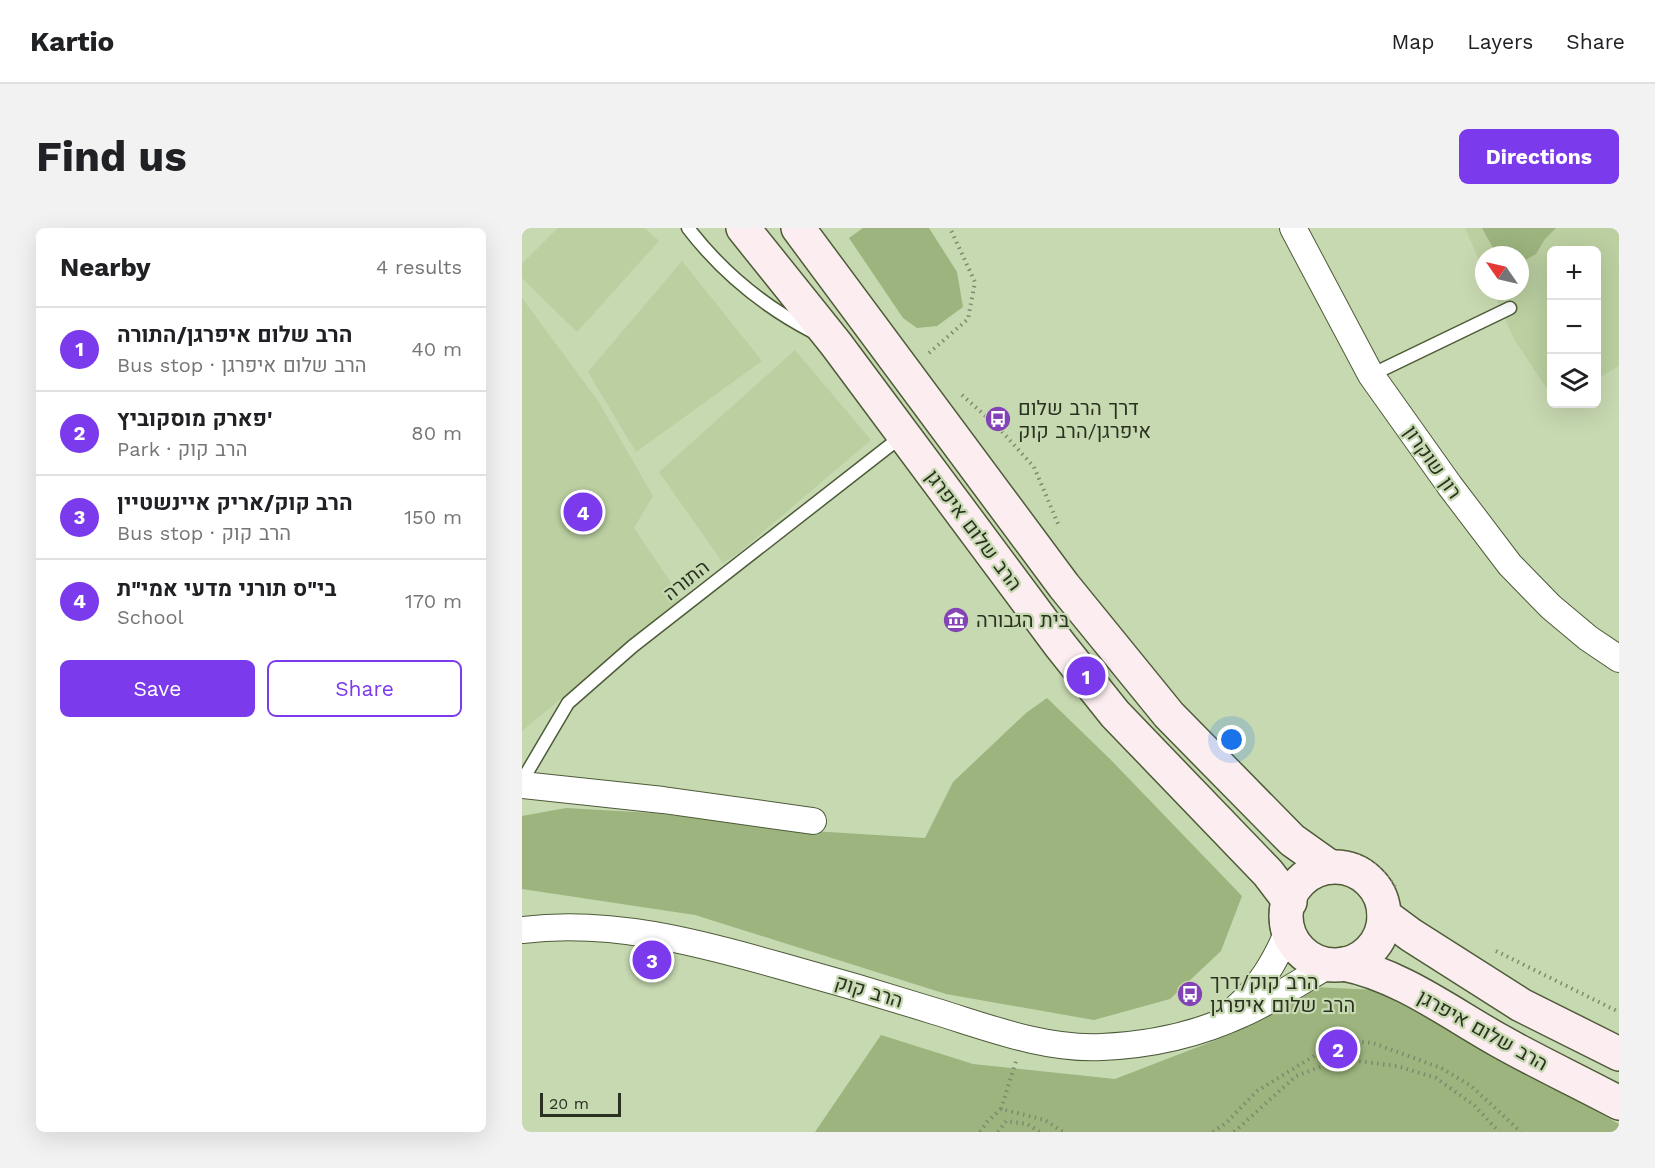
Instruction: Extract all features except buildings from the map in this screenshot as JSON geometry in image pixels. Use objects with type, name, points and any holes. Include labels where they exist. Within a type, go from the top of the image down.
[{"type":"main road","name":"הרב שלום איפרגן","points":[[743,228],[836,344],[1114,714],[1268,873],[1289,917]]},
{"type":"main road","name":"הרב שלום איפרגן","points":[[798,228],[1064,585],[1169,715],[1292,840],[1342,861]]},
{"type":"main road","points":[[1342,861],[1344,868],[1368,880],[1377,890],[1382,902],[1391,903],[1378,940],[1370,950],[1357,960],[1336,964],[1309,958],[1300,950],[1289,917],[1292,893],[1307,876],[1342,861]]},
{"type":"main road","name":"הרב שלום איפרגן","points":[[1391,903],[1411,935],[1521,1005],[1619,1054]]},
{"type":"main road","name":"הרב שלום איפרגן","points":[[1336,964],[1359,967],[1400,985],[1501,1042],[1619,1103]]},
{"type":"street","name":"רון שוקרון","points":[[1293,228],[1371,375],[1450,486],[1510,565],[1551,607],[1588,638],[1619,659]]},
{"type":"street","points":[[522,783],[813,821]]},
{"type":"street","name":"הרב קוק","points":[[1213,1026],[1257,988],[1277,957],[1289,917]]},
{"type":"street","name":"הרב קוק","points":[[522,930],[542,927],[601,927],[670,937],[741,954],[850,985],[1023,1038],[1053,1044],[1101,1047],[1172,1038],[1213,1026],[1244,1014],[1336,964]]},
{"type":"lane","points":[[688,228],[705,250],[743,286],[790,320],[836,344]]},
{"type":"lane","points":[[1371,375],[1510,308]]},
{"type":"lane","name":"התורה","points":[[522,783],[567,703],[633,646],[903,435]]},
{"type":"path","points":[[906,373],[968,319],[975,282],[950,228]]},
{"type":"path","points":[[955,389],[997,426],[1034,466],[1060,527]]},
{"type":"path","points":[[1342,861],[1373,862],[1384,872],[1391,903]]},
{"type":"path","points":[[1491,949],[1619,1012]]},
{"type":"path","points":[[980,1132],[1001,1109],[1023,1038]]},
{"type":"path","points":[[1213,1132],[1226,1123],[1257,1091],[1340,1040],[1373,1043],[1441,1068],[1470,1086],[1521,1132]]},
{"type":"path","points":[[1234,1132],[1296,1076],[1341,1059],[1397,1066],[1436,1078],[1474,1105],[1499,1132]]},
{"type":"path","points":[[1001,1109],[1045,1120],[1063,1132]]},
{"type":"path","points":[[998,1132],[1006,1121],[1027,1124],[1040,1132]]},
{"type":"shaded area","points":[[558,228],[645,228],[659,241],[577,332],[522,278],[522,264]]},
{"type":"shaded area","points":[[863,228],[929,228],[957,272],[963,307],[937,326],[917,328],[903,318],[849,238]]},
{"type":"shaded area","points":[[1465,228],[1619,228],[1619,366],[1601,377],[1601,246],[1547,246],[1547,389],[1514,339],[1497,300],[1529,300],[1529,246],[1475,246],[1475,251]]},
{"type":"shaded area","points":[[1482,228],[1556,228],[1545,239],[1536,254],[1529,258],[1529,246],[1492,246]]},
{"type":"shaded area","points":[[682,261],[762,361],[636,452],[588,372]]},
{"type":"shaded area","points":[[522,298],[598,401],[653,496],[634,528],[682,599],[522,731]]},
{"type":"shaded area","points":[[795,350],[871,440],[736,555],[723,563],[659,472]]},
{"type":"shaded area","points":[[1047,698],[1110,759],[1242,896],[1221,951],[1170,999],[1094,1020],[946,994],[695,915],[522,889],[522,816],[566,808],[653,813],[812,831],[925,838],[953,782],[1026,713]]},
{"type":"shaded area","points":[[1313,987],[1378,990],[1619,1124],[1619,1132],[815,1132],[881,1035],[973,1064],[1115,1079],[1234,1033]]},
{"type":"place","name":"דרך הרב שלום איפרגן/הרב קוק","points":[[998,419]]},
{"type":"place","name":"בי\"ס תורני מדעי אמי\"ת","points":[[583,512]]},
{"type":"place","name":"בית הגבורה","points":[[956,620]]},
{"type":"place","name":"הרב שלום איפרגן/התורה","points":[[1086,676]]},
{"type":"place","name":"הרב קוק/אריק איינשטיין","points":[[652,960]]},
{"type":"place","name":"הרב קוק/דרך הרב שלום איפרגן","points":[[1190,994]]},
{"type":"place","name":"פארק מוסקוביץ'","points":[[1338,1049]]}]
